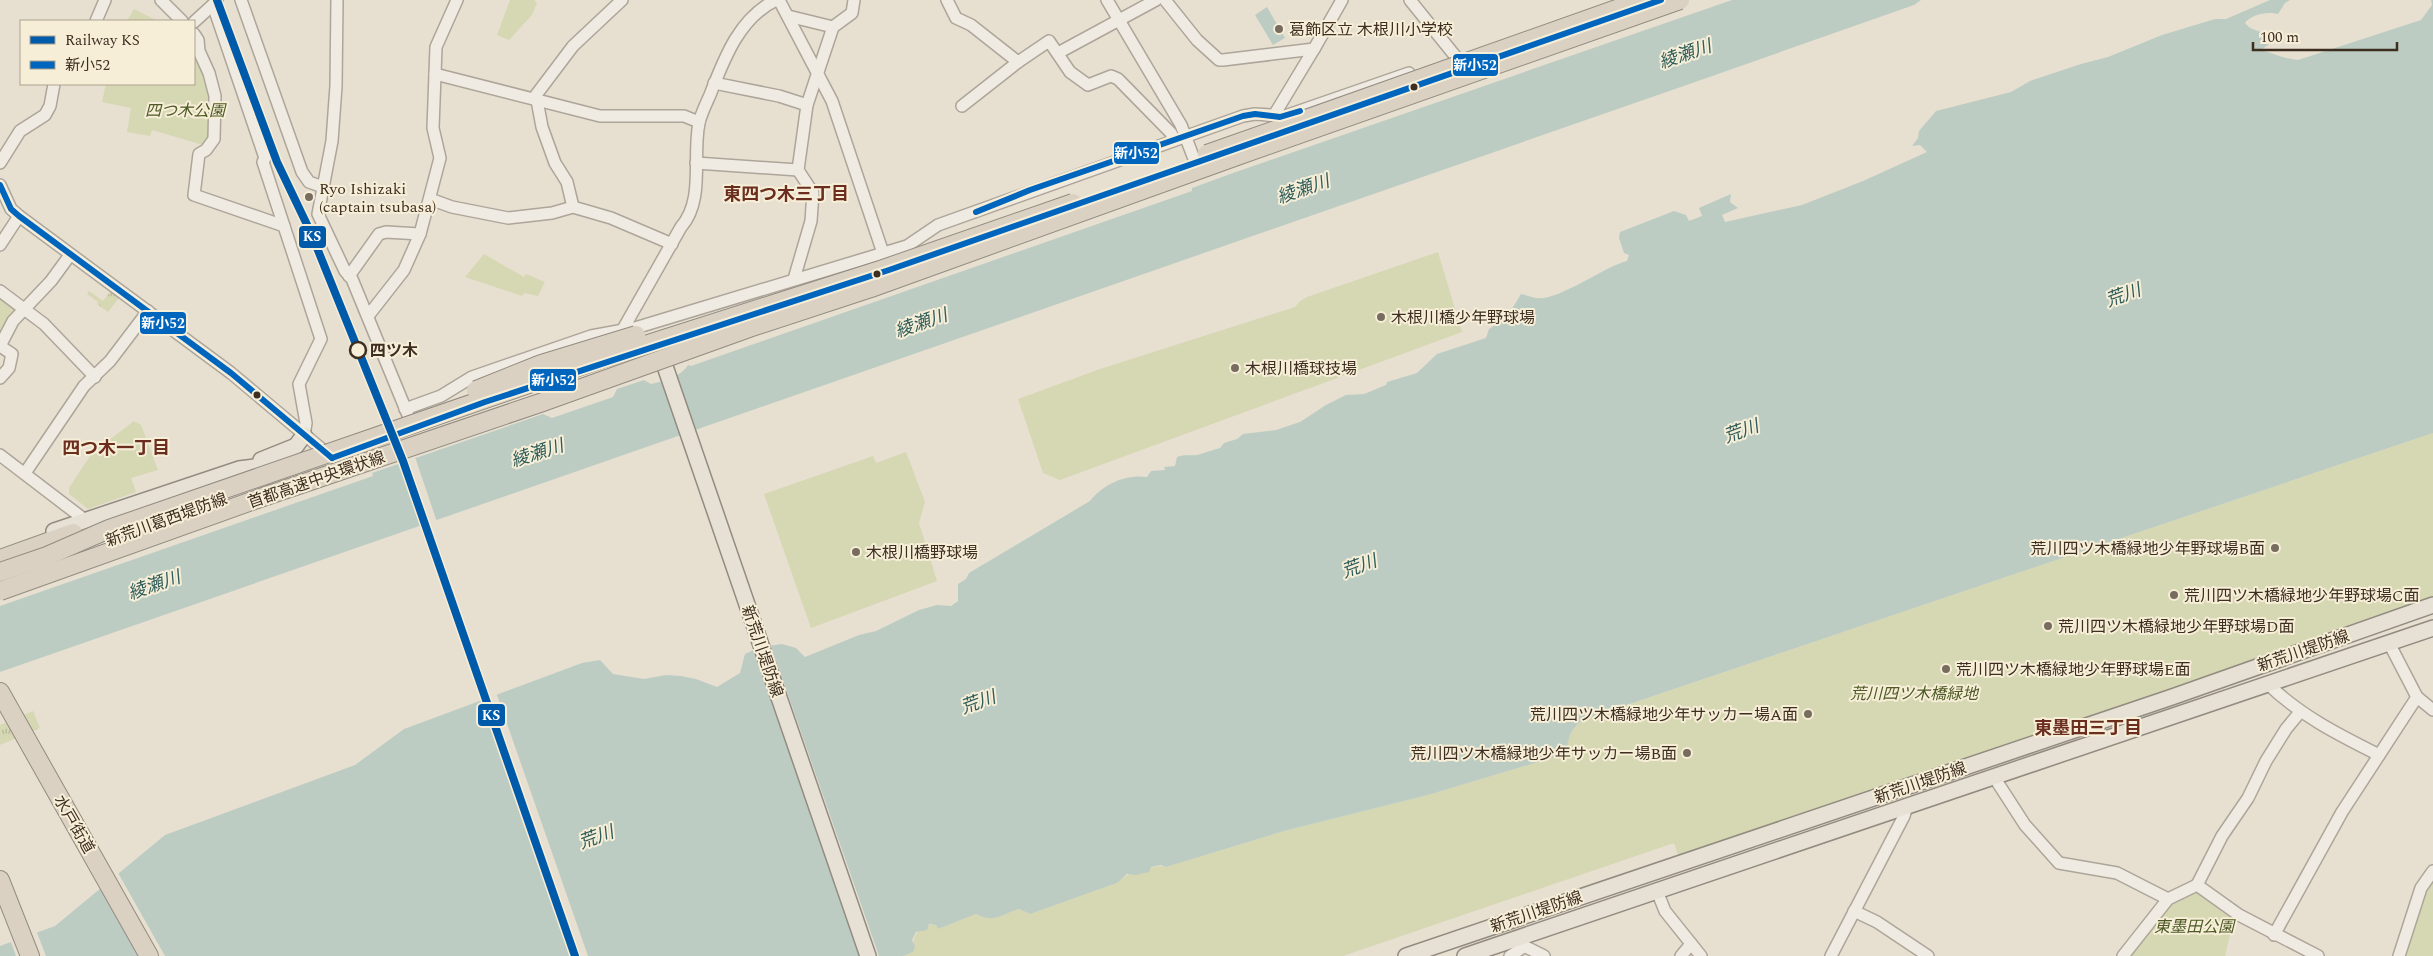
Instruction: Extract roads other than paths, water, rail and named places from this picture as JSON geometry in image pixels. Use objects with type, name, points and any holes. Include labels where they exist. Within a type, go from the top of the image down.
[{"type":"highway","name":"首都高速中央環状線","points":[[0,572],[47,556],[109,529],[530,383],[1101,194],[1234,144],[1642,0]]},
{"type":"highway","name":"首都高速中央環状線","points":[[0,591],[263,497],[540,403],[749,328],[871,288],[1228,159],[1680,0]]},
{"type":"highway","points":[[0,560],[456,398],[541,364],[738,304],[885,264]]},
{"type":"highway","points":[[96,544],[121,539],[363,452],[749,328]]},
{"type":"highway","name":"水戸街道","points":[[4,699],[149,956]]},
{"type":"highway","points":[[0,880],[30,956]]},
{"type":"main road","name":"新荒川葛西堤防線","points":[[0,580],[513,393],[793,301],[885,264],[1196,164],[1661,0]]},
{"type":"main road","name":"新荒川堤防線","points":[[658,346],[868,956]]},
{"type":"main road","name":"新荒川葛西堤防線","points":[[0,555],[29,540],[239,469],[292,448],[299,444],[304,435]]},
{"type":"main road","name":"新荒川葛西堤防線","points":[[239,469],[332,458]]},
{"type":"main road","name":"新荒川堤防線","points":[[1406,956],[2172,697],[2433,606]]},
{"type":"main road","name":"新荒川堤防線","points":[[1465,956],[1520,942],[1657,891],[2433,628]]},
{"type":"street","points":[[96,20],[105,0]]},
{"type":"street","points":[[161,0],[181,20]]},
{"type":"street","points":[[241,0],[302,172],[309,182],[323,187]]},
{"type":"street","points":[[337,0],[336,86],[332,141],[318,209],[319,218],[329,232],[368,316],[413,428]]},
{"type":"street","points":[[368,316],[404,270],[420,234],[430,199],[440,158],[433,128],[436,47],[457,0]]},
{"type":"street","points":[[573,207],[567,182],[555,163],[542,127],[536,95],[560,61],[588,30],[622,0]]},
{"type":"street","points":[[622,331],[688,218],[694,201],[699,122],[728,48],[757,12],[778,0],[832,101],[885,264]]},
{"type":"street","points":[[794,278],[811,221],[812,193],[798,170],[807,105],[832,27],[852,13],[854,0]]},
{"type":"street","points":[[1107,0],[1158,83],[1187,136],[1196,164]]},
{"type":"street","points":[[1058,53],[1156,0]]},
{"type":"street","points":[[1165,0],[1197,40],[1219,60],[1314,49]]},
{"type":"street","points":[[1269,116],[1314,49],[1342,0]]},
{"type":"street","points":[[1410,0],[1465,68]]},
{"type":"street","points":[[405,409],[441,396],[472,377],[591,336],[622,331],[794,278],[885,264],[938,225],[1243,116],[1285,116],[1616,0]]},
{"type":"street","points":[[948,1],[956,18],[971,25],[1018,62]]},
{"type":"street","points":[[195,21],[216,2],[265,158],[263,162],[321,339],[299,384],[306,423],[304,435]]},
{"type":"street","points":[[788,16],[832,27]]},
{"type":"street","points":[[195,36],[198,40],[199,51],[209,73],[215,96],[214,139],[206,150],[199,154],[194,195],[284,226]]},
{"type":"street","points":[[962,106],[1018,62],[1049,41],[1070,72],[1088,85],[1110,76],[1118,79],[1171,133],[1174,140]]},
{"type":"street","points":[[435,74],[600,116],[684,116],[699,122]]},
{"type":"street","points":[[714,83],[779,96],[807,105]]},
{"type":"street","points":[[0,163],[20,131],[45,115],[50,106],[54,85]]},
{"type":"street","points":[[1269,116],[1275,136]]},
{"type":"street","points":[[696,163],[798,170]]},
{"type":"street","points":[[0,185],[15,213]]},
{"type":"street","points":[[430,199],[452,207],[508,218],[552,213],[573,207],[611,218],[672,244]]},
{"type":"street","points":[[0,202],[230,373],[332,458]]},
{"type":"street","points":[[0,244],[15,213]]},
{"type":"street","points":[[350,276],[379,234],[386,232],[420,234]]},
{"type":"street","points":[[0,378],[9,368],[12,354],[0,346],[13,321],[51,280],[70,255]]},
{"type":"street","points":[[0,291],[50,330],[94,377]]},
{"type":"street","points":[[25,473],[70,404],[110,361],[148,312]]},
{"type":"street","points":[[0,455],[85,520]]},
{"type":"street","points":[[2390,643],[2417,697],[2433,710]]},
{"type":"street","points":[[2267,684],[2300,712],[2340,736],[2379,755]]},
{"type":"street","points":[[2274,935],[2342,812],[2417,697]]},
{"type":"street","points":[[2123,956],[2168,898],[2197,885],[2222,836],[2248,798],[2266,761],[2286,729],[2300,712]]},
{"type":"street","points":[[1994,777],[2025,825],[2059,863],[2117,873],[2168,898]]},
{"type":"street","points":[[1830,956],[1904,816],[1907,806]]},
{"type":"street","points":[[2399,956],[2421,888],[2433,871]]},
{"type":"street","points":[[2197,885],[2239,915],[2274,935],[2318,956]]},
{"type":"street","points":[[1657,891],[1665,911],[1701,956]]},
{"type":"street","points":[[1854,911],[1884,926],[1928,956]]},
{"type":"street","points":[[1510,956],[1522,948],[1520,942]]},
{"type":"street","points":[[1520,942],[1544,956]]},
{"type":"street","points":[[1681,956],[1691,944]]},
{"type":"water","name":"綾瀬川","points":[[1732,0],[1921,0],[1914,5],[1678,88],[0,672],[0,606],[373,476],[372,473],[543,414],[552,418],[613,397],[617,389],[644,380],[651,384],[667,380],[682,372],[688,365],[691,366],[1192,191],[1192,188],[1233,173]]},
{"type":"water","name":"荒川","points":[[2270,0],[2290,0],[2285,3],[2278,14],[2260,14],[2251,17],[2245,23],[2250,28],[2271,36],[2268,45],[2261,50],[2298,60],[2421,20],[2432,5],[2431,0],[2433,0],[2433,433],[1585,719],[1571,733],[1568,753],[1428,795],[1284,831],[1166,867],[1161,865],[1151,867],[1149,872],[1136,875],[1127,874],[1117,883],[1030,914],[1019,909],[993,918],[982,917],[976,914],[938,929],[936,925],[929,924],[927,930],[916,932],[912,940],[915,946],[913,952],[903,956],[0,956],[0,946],[55,926],[165,835],[355,765],[404,729],[582,663],[600,660],[613,674],[644,679],[666,675],[681,676],[696,679],[717,687],[740,673],[745,654],[760,647],[782,644],[796,648],[805,657],[859,635],[876,631],[919,610],[937,605],[951,606],[958,601],[958,584],[966,579],[969,573],[1090,501],[1108,485],[1131,477],[1147,477],[1151,471],[1165,470],[1164,467],[1175,466],[1177,457],[1197,455],[1220,448],[1224,443],[1237,439],[1243,434],[1276,430],[1300,422],[1346,395],[1364,394],[1386,385],[1387,382],[1417,373],[1437,354],[1486,338],[1489,329],[1507,317],[1521,294],[1536,298],[1556,295],[1606,269],[1627,261],[1629,255],[1624,253],[1619,238],[1620,232],[1674,211],[1686,215],[1689,221],[1702,216],[1699,208],[1731,194],[1730,202],[1738,208],[1722,215],[1725,222],[1802,205],[1863,181],[1927,152],[1920,145],[1912,146],[1918,138],[1919,131],[1936,111],[2011,92],[2030,81],[2108,57],[2162,35],[2215,19],[2226,19]]},
{"type":"water","points":[[1267,7],[1285,38],[1273,45],[1255,15]]},
{"type":"rail line","name":"KS","points":[[217,0],[277,162],[311,233],[403,461],[575,956]]},
{"type":"place","name":"葛飾区立 木根川小学校","points":[[1279,29]]},
{"type":"place","name":"Ryo Ishizaki (captain tsubasa)","points":[[309,197]]},
{"type":"place","name":"木根川橋少年野球場","points":[[1381,317]]},
{"type":"place","name":"四ツ木","points":[[358,350]]},
{"type":"place","name":"木根川橋球技場","points":[[1235,368]]},
{"type":"place","name":"荒川四ツ木橋緑地少年野球場B面","points":[[2275,548]]},
{"type":"place","name":"木根川橋野球場","points":[[856,552]]},
{"type":"place","name":"荒川四ツ木橋緑地少年野球場C面","points":[[2174,595]]},
{"type":"place","name":"荒川四ツ木橋緑地少年野球場D面","points":[[2048,626]]},
{"type":"place","name":"荒川四ツ木橋緑地少年野球場E面","points":[[1946,669]]},
{"type":"place","name":"荒川四ツ木橋緑地少年サッカー場A面","points":[[1808,714]]},
{"type":"place","name":"荒川四ツ木橋緑地少年サッカー場B面","points":[[1687,753]]},
{"type":"district","name":"東四つ木三丁目","points":[[786,194]]},
{"type":"district","name":"四つ木一丁目","points":[[116,448]]},
{"type":"district","name":"東墨田三丁目","points":[[2088,728]]},
{"type":"park label","name":"四つ木公園","points":[[185,110]]},
{"type":"park label","name":"荒川四ツ木橋緑地","points":[[1914,693]]},
{"type":"park label","name":"東墨田公園","points":[[2194,926]]}]
